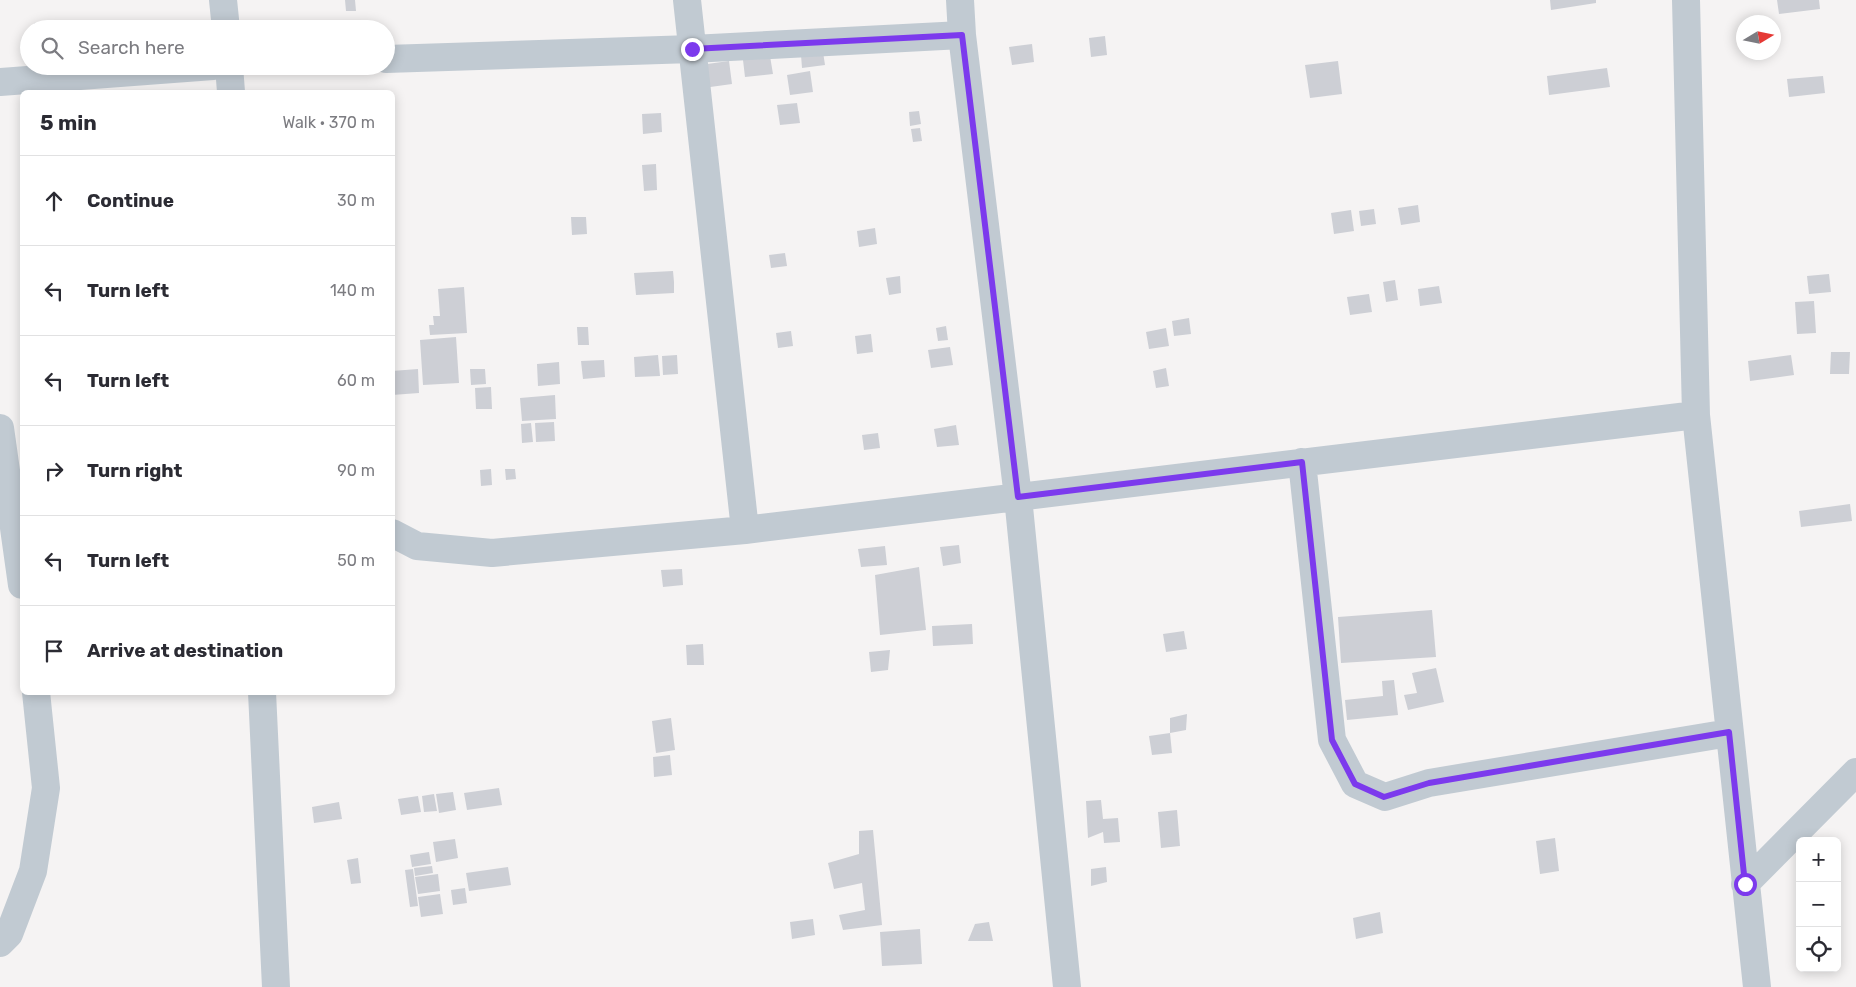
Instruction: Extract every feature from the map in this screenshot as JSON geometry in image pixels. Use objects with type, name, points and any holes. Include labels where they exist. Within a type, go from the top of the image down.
[{"type":"street","points":[[223,0],[225,20]]},
{"type":"street","points":[[687,0],[745,530]]},
{"type":"street","points":[[960,0],[962,35],[1018,497],[1067,987]]},
{"type":"street","points":[[1686,0],[1696,415],[1745,884],[1758,987]]},
{"type":"street","points":[[395,60],[692,49],[962,35]]},
{"type":"street","points":[[0,82],[93,75]]},
{"type":"street","points":[[230,75],[232,90]]},
{"type":"street","points":[[395,535],[417,546],[492,553],[745,530],[1696,415]]},
{"type":"street","points":[[0,428],[20,571]]},
{"type":"street","points":[[1302,462],[1332,740],[1355,784],[1384,797],[1429,783],[1729,732]]},
{"type":"street","points":[[0,943],[9,934],[33,871],[46,788],[36,695]]},
{"type":"street","points":[[262,695],[276,987]]},
{"type":"street","points":[[1745,884],[1856,772]]},
{"type":"building","points":[[345,0],[355,0],[356,11],[346,11]]},
{"type":"building","points":[[1550,0],[1596,0],[1596,3],[1551,10]]},
{"type":"building","points":[[1777,0],[1819,0],[1820,9],[1779,14]]},
{"type":"building","points":[[1105,36],[1107,55],[1091,57],[1089,38]]},
{"type":"building","points":[[1032,44],[1034,62],[1012,65],[1009,47]]},
{"type":"building","points":[[823,52],[825,65],[802,68],[801,55]]},
{"type":"building","points":[[770,56],[773,74],[745,77],[743,60]]},
{"type":"building","points":[[729,61],[732,84],[703,88],[700,65]]},
{"type":"building","points":[[1338,61],[1342,94],[1310,98],[1305,65]]},
{"type":"building","points":[[1607,68],[1610,87],[1549,95],[1547,76]]},
{"type":"building","points":[[810,71],[813,92],[790,95],[787,75]]},
{"type":"building","points":[[1823,76],[1825,93],[1789,97],[1787,79]]},
{"type":"building","points":[[797,103],[800,123],[780,125],[777,105]]},
{"type":"building","points":[[919,111],[921,124],[910,126],[909,112]]},
{"type":"building","points":[[661,113],[662,132],[643,134],[642,114]]},
{"type":"building","points":[[920,128],[922,141],[913,142],[911,129]]},
{"type":"building","points":[[656,164],[657,190],[644,191],[642,165]]},
{"type":"building","points":[[1418,205],[1420,222],[1401,225],[1398,208]]},
{"type":"building","points":[[1374,209],[1376,224],[1361,226],[1359,211]]},
{"type":"building","points":[[1351,210],[1354,231],[1334,234],[1331,213]]},
{"type":"building","points":[[571,217],[586,217],[587,234],[572,235]]},
{"type":"building","points":[[875,228],[877,244],[859,247],[857,231]]},
{"type":"building","points":[[785,253],[787,266],[771,268],[769,255]]},
{"type":"building","points":[[673,271],[674,293],[636,295],[634,273]]},
{"type":"building","points":[[1829,274],[1831,292],[1809,294],[1807,276]]},
{"type":"building","points":[[900,276],[901,293],[889,295],[886,278]]},
{"type":"building","points":[[1395,280],[1398,300],[1386,302],[1383,282]]},
{"type":"building","points":[[1439,286],[1442,303],[1420,306],[1418,289]]},
{"type":"building","points":[[464,287],[467,333],[430,335],[429,325],[434,325],[433,316],[440,316],[438,289]]},
{"type":"building","points":[[1369,294],[1372,312],[1350,315],[1347,297]]},
{"type":"building","points":[[1814,301],[1816,333],[1797,334],[1795,302]]},
{"type":"building","points":[[1189,318],[1191,334],[1174,336],[1172,321]]},
{"type":"building","points":[[946,326],[948,340],[938,341],[936,328]]},
{"type":"building","points":[[577,327],[588,327],[589,345],[578,345]]},
{"type":"building","points":[[1166,328],[1169,346],[1149,349],[1146,332]]},
{"type":"building","points":[[791,331],[793,346],[778,348],[776,333]]},
{"type":"building","points":[[871,334],[873,352],[857,354],[855,336]]},
{"type":"building","points":[[456,337],[459,383],[423,385],[420,340]]},
{"type":"building","points":[[950,347],[953,365],[931,368],[928,350]]},
{"type":"building","points":[[1831,352],[1850,352],[1849,374],[1830,374]]},
{"type":"building","points":[[658,355],[660,376],[635,377],[634,357]]},
{"type":"building","points":[[677,355],[678,374],[663,375],[662,356]]},
{"type":"building","points":[[1791,355],[1794,375],[1750,381],[1748,361]]},
{"type":"building","points":[[604,360],[605,377],[583,379],[581,361]]},
{"type":"building","points":[[559,362],[560,384],[538,386],[537,364]]},
{"type":"building","points":[[1166,368],[1169,386],[1156,388],[1153,371]]},
{"type":"building","points":[[418,369],[419,393],[395,395],[395,371]]},
{"type":"building","points":[[470,369],[485,369],[486,384],[471,385]]},
{"type":"building","points":[[491,387],[492,409],[476,409],[475,388]]},
{"type":"building","points":[[555,395],[556,419],[522,421],[520,398]]},
{"type":"building","points":[[554,422],[555,441],[536,442],[535,423]]},
{"type":"building","points":[[531,423],[533,442],[522,443],[521,424]]},
{"type":"building","points":[[956,425],[959,445],[937,447],[934,429]]},
{"type":"building","points":[[878,433],[880,448],[864,450],[862,435]]},
{"type":"building","points":[[491,469],[492,485],[481,486],[480,470]]},
{"type":"building","points":[[505,469],[515,469],[516,479],[506,480]]},
{"type":"building","points":[[1850,504],[1852,521],[1801,527],[1799,511]]},
{"type":"building","points":[[959,545],[961,563],[943,566],[940,547]]},
{"type":"building","points":[[885,546],[887,565],[861,567],[858,549]]},
{"type":"building","points":[[919,567],[926,630],[880,635],[875,575]]},
{"type":"building","points":[[682,569],[683,585],[663,587],[661,570]]},
{"type":"building","points":[[1432,610],[1436,657],[1341,663],[1338,617]]},
{"type":"building","points":[[972,624],[973,644],[933,646],[932,626]]},
{"type":"building","points":[[1184,631],[1187,649],[1166,652],[1163,634]]},
{"type":"building","points":[[703,644],[704,665],[687,665],[686,645]]},
{"type":"building","points":[[890,650],[888,670],[871,672],[869,652]]},
{"type":"building","points":[[1436,668],[1444,702],[1408,710],[1404,695],[1417,693],[1412,673]]},
{"type":"building","points":[[1394,680],[1398,715],[1347,720],[1345,700],[1383,696],[1382,681]]},
{"type":"building","points":[[1187,714],[1186,730],[1170,733],[1170,718]]},
{"type":"building","points":[[671,718],[675,750],[656,753],[652,721]]},
{"type":"building","points":[[1170,733],[1172,753],[1152,755],[1149,736]]},
{"type":"building","points":[[670,755],[672,775],[654,777],[653,757]]},
{"type":"building","points":[[499,788],[502,805],[467,810],[464,793]]},
{"type":"building","points":[[453,792],[456,810],[439,813],[436,794]]},
{"type":"building","points":[[434,794],[437,811],[424,812],[422,796]]},
{"type":"building","points":[[418,796],[421,812],[401,815],[398,799]]},
{"type":"building","points":[[1101,800],[1103,819],[1118,818],[1120,842],[1104,843],[1103,832],[1088,838],[1086,801]]},
{"type":"building","points":[[339,802],[342,819],[314,823],[312,807]]},
{"type":"building","points":[[1177,810],[1180,846],[1161,848],[1158,812]]},
{"type":"building","points":[[873,830],[882,925],[843,930],[839,915],[865,910],[862,883],[834,889],[828,863],[859,854],[859,831]]},
{"type":"building","points":[[1555,838],[1559,871],[1540,874],[1536,841]]},
{"type":"building","points":[[455,839],[458,858],[436,862],[433,842]]},
{"type":"building","points":[[429,852],[431,864],[412,867],[410,855]]},
{"type":"building","points":[[358,858],[361,883],[351,884],[347,860]]},
{"type":"building","points":[[432,866],[433,873],[415,876],[414,868]]},
{"type":"building","points":[[508,867],[511,885],[469,891],[466,873]]},
{"type":"building","points":[[1106,867],[1107,882],[1091,886],[1091,869]]},
{"type":"building","points":[[413,869],[418,906],[410,907],[405,870]]},
{"type":"building","points":[[438,874],[440,891],[418,894],[415,877]]},
{"type":"building","points":[[465,888],[467,903],[453,905],[451,890]]},
{"type":"building","points":[[440,894],[443,914],[421,917],[418,897]]},
{"type":"building","points":[[1380,912],[1383,933],[1356,939],[1353,918]]},
{"type":"building","points":[[813,919],[815,935],[792,939],[790,922]]},
{"type":"building","points":[[989,922],[993,941],[968,941],[975,924]]},
{"type":"building","points":[[920,929],[922,964],[882,966],[880,932]]},
{"type":"route","points":[[692,49],[962,35],[1018,497],[1302,462],[1332,740],[1355,784],[1384,797],[1429,783],[1729,732],[1745,884]]}]
